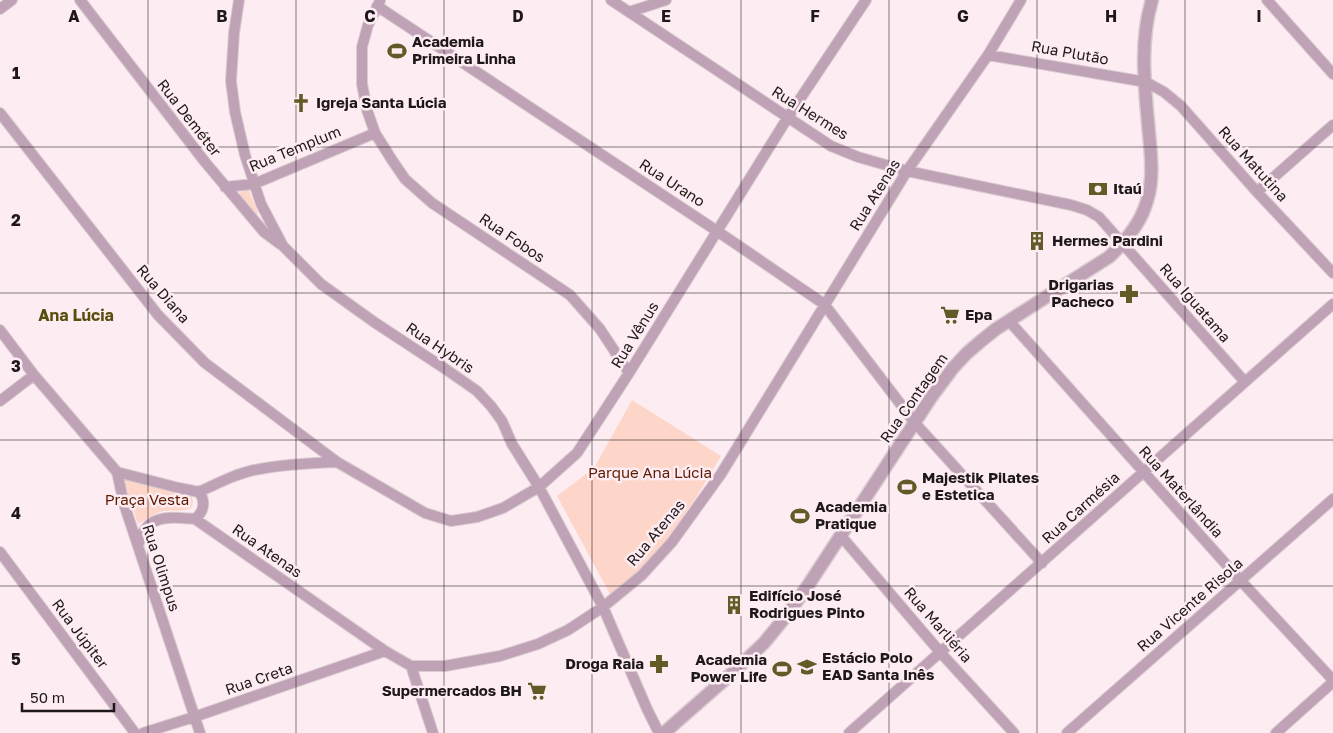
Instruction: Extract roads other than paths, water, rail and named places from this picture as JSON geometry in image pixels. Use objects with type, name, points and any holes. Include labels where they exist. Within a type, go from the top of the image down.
[{"type":"street","points":[[0,9],[12,0]]},
{"type":"street","name":"Rua Deméter","points":[[80,0],[225,187],[264,232],[283,246]]},
{"type":"street","name":"Rua Hybris","points":[[240,0],[234,33],[232,81],[235,112],[245,155],[261,204],[283,246],[321,284],[444,368],[476,391],[491,406],[539,487],[603,607],[659,733]]},
{"type":"street","name":"Rua Hermes","points":[[610,0],[831,146],[844,152],[907,171],[1072,205],[1088,210],[1099,217],[1123,244]]},
{"type":"street","points":[[629,12],[666,0]]},
{"type":"street","name":"Rua Vênus","points":[[337,462],[426,513],[452,521],[478,517],[503,508],[539,487],[577,453],[788,117],[866,0]]},
{"type":"street","name":"Rua Atenas","points":[[194,519],[385,651],[411,666],[445,666],[500,656],[538,644],[568,630],[603,607],[642,575],[677,534],[721,474],[907,171],[988,55],[1021,0]]},
{"type":"street","name":"Rua Contagem","points":[[664,733],[764,643],[792,607],[932,396],[958,362],[981,340],[1109,257],[1123,244],[1143,214],[1151,186],[1152,160],[1144,43],[1146,22],[1152,0]]},
{"type":"street","points":[[1266,0],[1333,74]]},
{"type":"street","name":"Rua Fobos","points":[[378,3],[368,25],[362,47],[362,84],[367,110],[375,133],[405,179],[432,203],[570,295],[600,329],[629,373]]},
{"type":"street","name":"Rua Urano","points":[[378,3],[824,304],[915,423],[1042,563]]},
{"type":"street","name":"Rua Plutão","points":[[988,55],[1146,82]]},
{"type":"street","name":"Rua Matutina","points":[[1146,82],[1164,92],[1181,106],[1333,274]]},
{"type":"street","name":"Rua Diana","points":[[0,113],[158,315],[205,363],[337,462]]},
{"type":"street","points":[[1257,192],[1333,125]]},
{"type":"street","name":"Rua Templum","points":[[225,187],[254,184],[375,133]]},
{"type":"street","name":"Rua Iguatama","points":[[1123,244],[1245,382]]},
{"type":"street","name":"Rua Carmésia","points":[[849,733],[1333,304]]},
{"type":"street","name":"Rua Materlândia","points":[[1010,320],[1240,581],[1333,681]]},
{"type":"street","name":"Rua Olimpus","points":[[0,330],[34,375],[117,472],[124,504],[200,733]]},
{"type":"street","points":[[0,401],[34,375]]},
{"type":"street","points":[[198,492],[217,483],[259,469],[337,462]]},
{"type":"street","points":[[117,472],[198,492],[202,496],[203,502],[200,515],[194,519],[167,518],[157,520],[146,528],[138,546]]},
{"type":"street","name":"Rua Vicente Risola","points":[[1067,733],[1333,499]]},
{"type":"street","name":"Rua Marliéria","points":[[840,536],[940,652],[1014,733]]},
{"type":"street","name":"Rua Júpiter","points":[[0,552],[135,733]]},
{"type":"street","name":"Rua Creta","points":[[143,733],[385,651]]},
{"type":"street","points":[[411,666],[433,733]]},
{"type":"street","points":[[1276,733],[1333,681]]},
{"type":"place","name":"Academia Primeira Linha","points":[[397,51]]},
{"type":"place","name":"Igreja Santa Lúcia","points":[[301,103]]},
{"type":"place","name":"Itaú","points":[[1098,189]]},
{"type":"place","name":"Hermes Pardini","points":[[1037,241]]},
{"type":"place","name":"Drigarias Pacheco","points":[[1129,294]]},
{"type":"place","name":"Epa","points":[[950,315]]},
{"type":"place","name":"Majestik Pilates e Estetica","points":[[907,487]]},
{"type":"place","name":"Academia Pratique","points":[[800,516]]},
{"type":"place","name":"Edifício José Rodrigues Pinto","points":[[734,605]]},
{"type":"place","name":"Droga Raia","points":[[659,664]]},
{"type":"place","name":"Estácio Polo EAD Santa Inês","points":[[807,667]]},
{"type":"place","name":"Academia Power Life","points":[[782,669]]},
{"type":"place","name":"Supermercados BH","points":[[537,691]]},
{"type":"district","name":"Ana Lúcia","points":[[76,315]]},
{"type":"park label","name":"Parque Ana Lúcia","points":[[650,473]]},
{"type":"park label","name":"Praça Vesta","points":[[147,500]]}]
